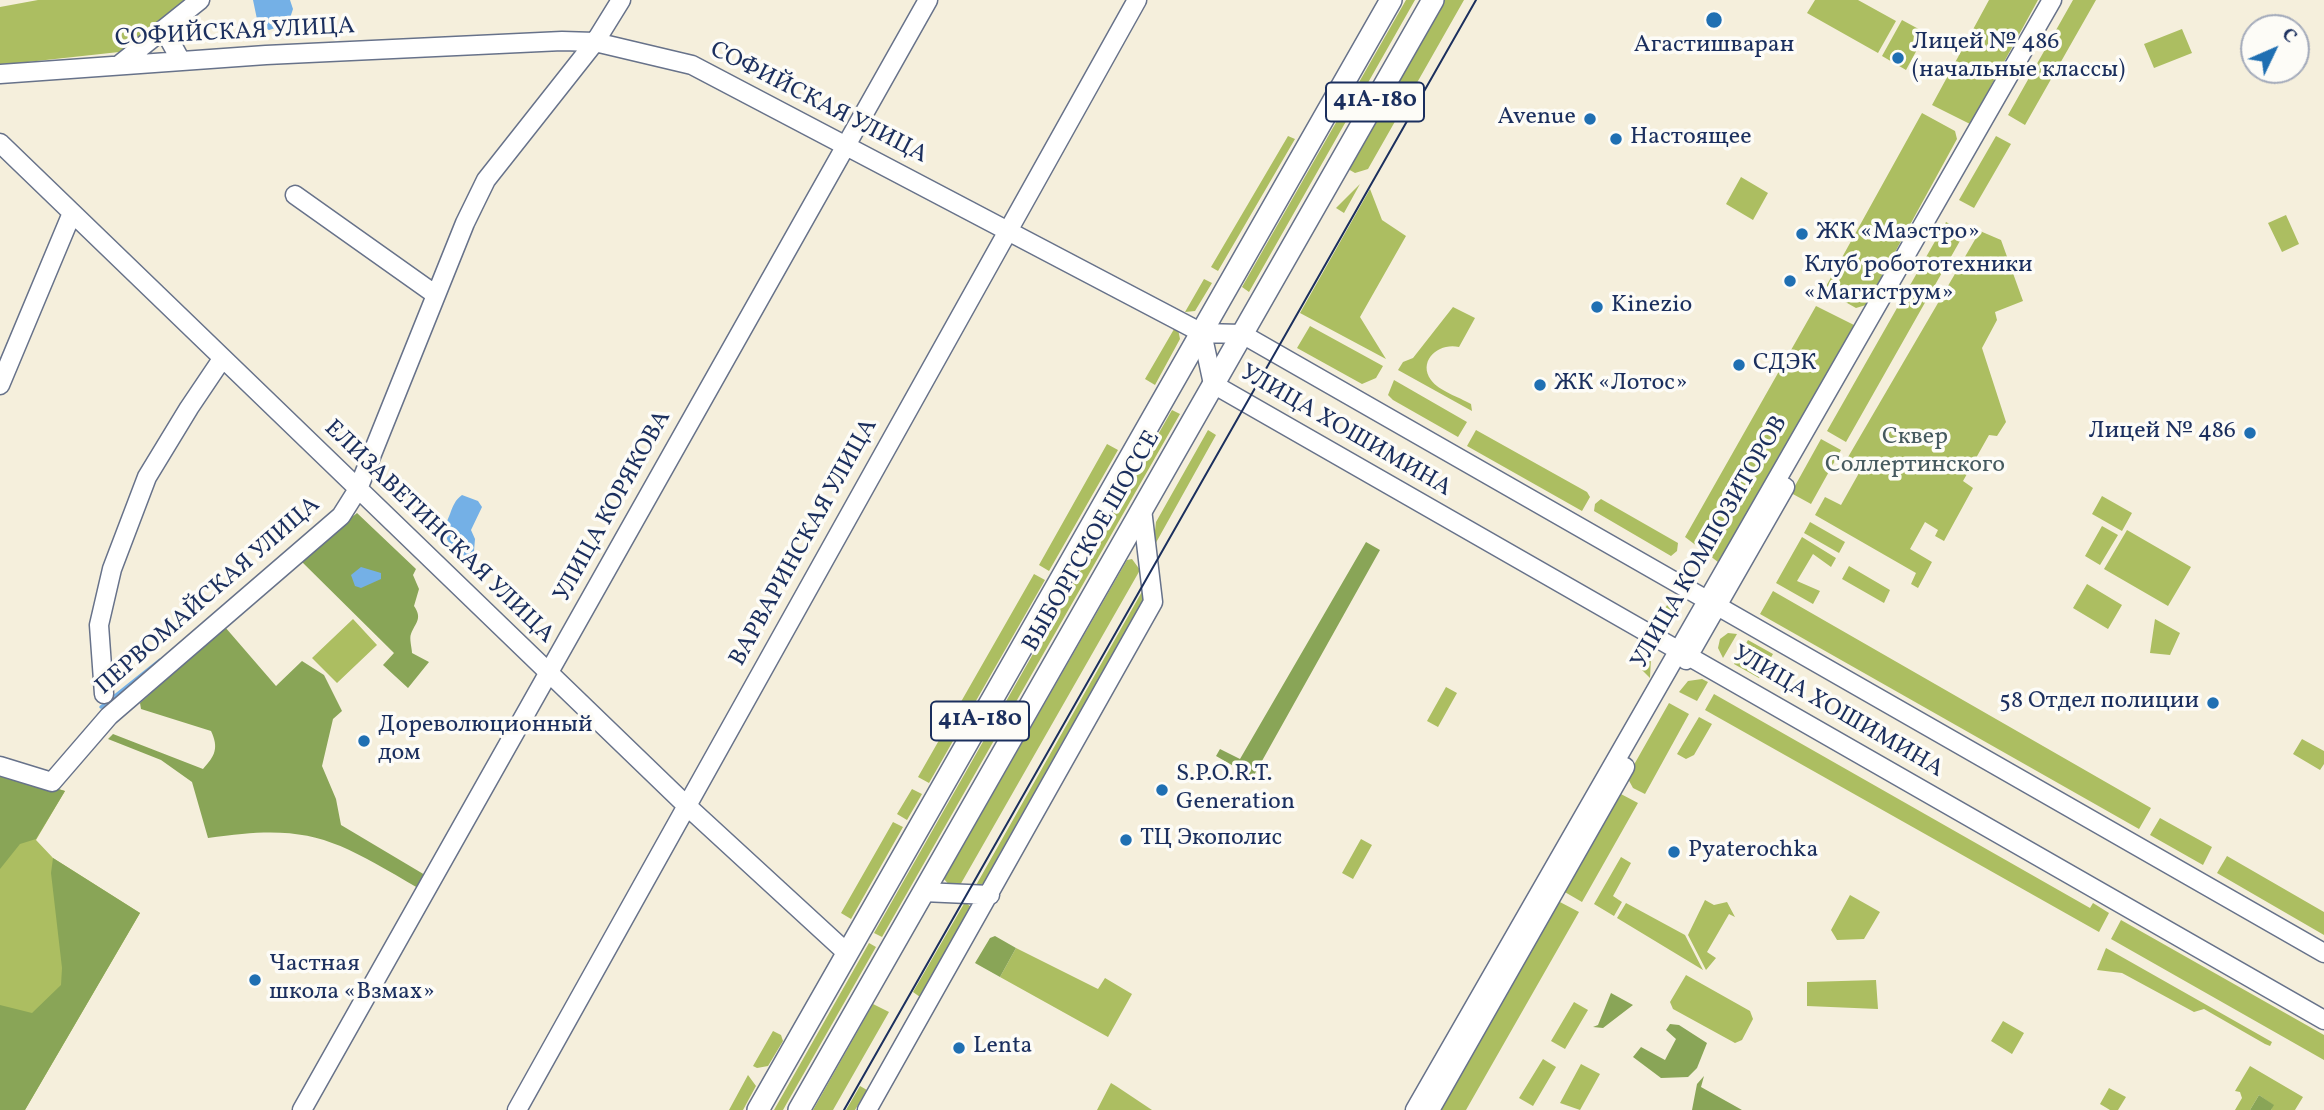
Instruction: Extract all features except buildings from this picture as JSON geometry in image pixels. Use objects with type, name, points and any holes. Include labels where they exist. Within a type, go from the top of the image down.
[{"type":"main road","name":"ВЫБОРГСКОЕ ШОССЕ","points":[[758,1110],[1391,0]]},
{"type":"main road","name":"ВЫБОРГСКОЕ ШОССЕ","points":[[799,1110],[1433,0]]},
{"type":"street","points":[[119,65],[200,0]]},
{"type":"street","name":"ПЕРВОМАЙСКАЯ УЛИЦА","points":[[0,766],[52,782],[109,716],[341,516],[358,489],[465,222],[486,180],[595,42],[621,0]]},
{"type":"street","name":"УЛИЦА КОРЯКОВА","points":[[302,1110],[928,0]]},
{"type":"street","name":"ВАРВАРИНСКАЯ УЛИЦА","points":[[517,1110],[1137,0]]},
{"type":"street","name":"УЛИЦА КОМПОЗИТОРОВ","points":[[1712,603],[2052,0]]},
{"type":"street","name":"УЛИЦА КОМПОЗИТОРОВ","points":[[1415,1110],[2061,0]]},
{"type":"street","points":[[174,20],[169,39],[181,61]]},
{"type":"street","name":"СОФИЙСКАЯ УЛИЦА","points":[[0,74],[181,61],[595,42],[692,65],[1202,332]]},
{"type":"street","name":"ЕЛИЗАВЕТИНСКАЯ УЛИЦА","points":[[0,143],[687,806],[847,953]]},
{"type":"street","points":[[295,195],[436,295]]},
{"type":"street","points":[[0,385],[72,213]]},
{"type":"street","name":"УЛИЦА ХОШИМИНА","points":[[2324,953],[1242,334],[1202,332],[1213,384],[2324,1020]]},
{"type":"street","points":[[104,694],[99,625],[112,569],[147,477],[188,408],[222,359]]},
{"type":"street","points":[[867,1110],[1153,602],[1142,509]]},
{"type":"street","name":"УЛИЦА КОМПОЗИТОРОВ","points":[[1430,1110],[1683,653]]},
{"type":"street","points":[[923,892],[990,895]]},
{"type":"green space","points":[[38,0],[188,0],[119,52],[0,65],[0,7]]},
{"type":"green space","points":[[1406,0],[1415,0],[1249,292],[1242,287]]},
{"type":"green space","points":[[1444,0],[1464,0],[1368,169],[1355,173],[1348,169]]},
{"type":"green space","points":[[1815,0],[1858,0],[1896,21],[1878,53],[1807,13]]},
{"type":"green space","points":[[1989,0],[2038,0],[1970,124],[1932,105]]},
{"type":"green space","points":[[2073,0],[2096,0],[2025,125],[2008,115]]},
{"type":"green space","points":[[1902,20],[1926,33],[1906,70],[1882,56]]},
{"type":"green space","points":[[2182,29],[2192,53],[2154,68],[2144,44]]},
{"type":"green space","points":[[1922,113],[1955,131],[1957,139],[1866,305],[1856,308],[1824,290]]},
{"type":"green space","points":[[1288,136],[1295,139],[1218,271],[1211,267]]},
{"type":"green space","points":[[1996,136],[2011,144],[1974,208],[1959,200]]},
{"type":"green space","points":[[1741,177],[1768,193],[1753,220],[1726,204]]},
{"type":"green space","points":[[1360,184],[1344,213],[1336,208]]},
{"type":"green space","points":[[1370,189],[1382,220],[1406,236],[1360,317],[1386,359],[1300,313]]},
{"type":"green space","points":[[2286,215],[2299,244],[2282,252],[2268,223]]},
{"type":"green space","points":[[1946,222],[1965,232],[1846,442],[1827,431]]},
{"type":"green space","name":"Сквер Соллертинского","points":[[1980,231],[2001,240],[2023,301],[1995,312],[1997,320],[1982,348],[2006,422],[1997,436],[1989,435],[1963,481],[1973,488],[1944,541],[1935,536],[1938,530],[1925,522],[1910,549],[1932,562],[1918,588],[1911,584],[1916,573],[1815,515],[1825,497],[1841,505],[1859,473],[1844,464]]},
{"type":"green space","points":[[1204,279],[1212,283],[1195,311],[1185,312]]},
{"type":"green space","points":[[1816,306],[1856,326],[1718,562],[1685,537]]},
{"type":"green space","points":[[1453,307],[1475,318],[1459,347],[1445,347],[1433,354],[1429,359],[1427,373],[1439,387],[1471,404],[1472,411],[1398,370],[1403,362],[1413,358]]},
{"type":"green space","points":[[1177,324],[1180,339],[1155,385],[1145,379]]},
{"type":"green space","points":[[1310,326],[1383,366],[1376,378],[1362,384],[1297,348]]},
{"type":"green space","points":[[1394,380],[1467,422],[1458,437],[1393,400],[1388,395]]},
{"type":"green space","points":[[1172,410],[1180,414],[882,937],[874,933]]},
{"type":"green space","points":[[1208,430],[1216,435],[1153,548],[1156,522]]},
{"type":"green space","points":[[1476,430],[1587,492],[1590,497],[1582,511],[1467,446]]},
{"type":"green space","points":[[1821,439],[1841,450],[1811,504],[1791,493]]},
{"type":"green space","points":[[1107,444],[1118,450],[1049,571],[1039,565]]},
{"type":"green space","points":[[2102,496],[2132,513],[2122,531],[2092,514]]},
{"type":"green space","points":[[1601,499],[1678,543],[1677,551],[1671,556],[1594,511],[1595,504]]},
{"type":"green space","points":[[357,513],[416,569],[413,575],[419,589],[414,606],[418,618],[410,636],[412,653],[429,662],[408,688],[383,665],[394,653],[300,560]]},
{"type":"green space","points":[[1810,522],[1845,542],[1839,553],[1804,533]]},
{"type":"green space","points":[[2102,526],[2118,535],[2100,565],[2085,556]]},
{"type":"green space","points":[[2127,530],[2191,567],[2168,606],[2104,569]]},
{"type":"green space","points":[[1802,537],[1836,558],[1831,567],[1813,554],[1797,581],[1820,591],[1813,604],[1776,583]]},
{"type":"green space","points":[[1366,542],[1380,550],[1253,777],[1216,756],[1220,749],[1240,759]]},
{"type":"green space","points":[[1132,559],[1140,570],[959,887],[950,886],[944,879],[1127,560]]},
{"type":"green space","points":[[1849,566],[1890,590],[1884,603],[1842,579]]},
{"type":"green space","points":[[1034,574],[1045,580],[929,783],[918,777]]},
{"type":"green space","points":[[2087,584],[2122,605],[2108,629],[2073,608]]},
{"type":"green space","points":[[1144,588],[1144,603],[1078,725],[1071,727],[990,871],[993,873],[989,881],[975,887]]},
{"type":"green space","points":[[1773,591],[2151,808],[2139,829],[1760,614]]},
{"type":"green space","points":[[1671,598],[1678,605],[1674,617],[1664,622],[1658,621]]},
{"type":"green space","points":[[353,619],[377,645],[337,683],[312,658]]},
{"type":"green space","points":[[2155,619],[2180,633],[2170,655],[2150,653]]},
{"type":"green space","points":[[225,627],[276,686],[302,661],[324,675],[342,711],[333,719],[322,766],[336,799],[341,825],[425,875],[418,888],[364,857],[319,839],[271,832],[208,838],[192,782],[161,760],[108,739],[113,734],[203,769],[214,752],[215,742],[211,731],[141,709],[140,703]]},
{"type":"green space","points":[[1728,633],[1737,634],[1723,658],[1718,648],[1720,639]]},
{"type":"green space","points":[[1748,640],[1773,654],[1759,678],[1734,664]]},
{"type":"green space","points":[[1644,646],[1651,658],[1650,678],[1642,670]]},
{"type":"green space","points":[[1702,679],[1708,682],[1697,701],[1679,692],[1688,681]]},
{"type":"green space","points":[[1446,687],[1457,693],[1438,727],[1427,721]]},
{"type":"green space","points":[[1714,694],[2090,908],[2093,903],[2109,913],[2099,932],[1705,710]]},
{"type":"green space","points":[[1669,703],[1689,714],[1645,794],[1633,788],[1627,777]]},
{"type":"green space","points":[[1699,717],[1712,724],[1694,755],[1686,759],[1677,754]]},
{"type":"green space","points":[[2302,739],[2324,751],[2324,764],[2320,770],[2293,754]]},
{"type":"green space","points":[[0,772],[65,791],[36,840],[53,858],[140,913],[25,1110],[0,1110]]},
{"type":"green space","points":[[0,772],[65,791],[36,839],[20,844],[0,869]]},
{"type":"green space","points":[[912,789],[922,794],[907,820],[897,814]]},
{"type":"green space","points":[[1619,793],[1638,803],[1582,902],[1563,891]]},
{"type":"green space","points":[[2160,818],[2212,847],[2203,865],[2150,835]]},
{"type":"green space","points":[[893,822],[903,827],[851,919],[841,913]]},
{"type":"green space","points":[[1361,839],[1372,845],[1353,879],[1342,873]]},
{"type":"green space","points":[[2227,856],[2324,912],[2324,935],[2217,873]]},
{"type":"green space","points":[[1621,857],[1631,863],[1613,896],[1622,902],[1614,916],[1594,904]]},
{"type":"green space","points":[[53,858],[140,913],[25,1110],[0,1110],[0,1005],[32,1013],[61,985],[62,968],[51,873]]},
{"type":"green space","points":[[1850,895],[1880,912],[1864,939],[1837,940],[1831,930]]},
{"type":"green space","points":[[1705,900],[1714,905],[1727,902],[1735,917],[1729,914],[1707,952],[1716,958],[1706,970],[1688,935]]},
{"type":"green space","points":[[1558,901],[1579,912],[1466,1110],[1439,1110]]},
{"type":"green space","points":[[965,902],[971,907],[920,997],[913,992]]},
{"type":"green space","points":[[1626,903],[1685,935],[1703,970],[1617,918]]},
{"type":"green space","points":[[2121,920],[2324,1035],[2324,1060],[2111,939]]},
{"type":"green space","points":[[995,936],[1016,948],[1000,977],[975,963],[990,938]]},
{"type":"green space","points":[[869,943],[876,947],[783,1110],[774,1110]]},
{"type":"green space","points":[[1016,948],[1098,989],[1105,978],[1132,994],[1108,1037],[1000,977]]},
{"type":"green space","points":[[2106,948],[2272,1042],[2270,1046],[2204,1009],[2194,1012],[2122,973],[2097,970]]},
{"type":"green space","points":[[1686,975],[1750,1011],[1753,1019],[1742,1040],[1735,1043],[1673,1009],[1670,1002]]},
{"type":"green space","points":[[1876,980],[1878,1009],[1807,1006],[1807,982]]},
{"type":"green space","points":[[1611,993],[1633,1005],[1603,1028],[1593,1027],[1598,1025]]},
{"type":"green space","points":[[1574,1002],[1588,1010],[1565,1049],[1551,1041]]},
{"type":"green space","points":[[873,1004],[889,1012],[833,1110],[813,1110]]},
{"type":"green space","points":[[2003,1021],[2024,1033],[2012,1054],[1991,1041]]},
{"type":"green space","points":[[1670,1024],[1679,1025],[1707,1043],[1697,1068],[1688,1077],[1661,1078],[1633,1057],[1641,1047],[1665,1060],[1676,1039],[1666,1030]]},
{"type":"green space","points":[[773,1031],[781,1035],[783,1041],[768,1066],[753,1066]]},
{"type":"green space","points":[[1543,1059],[1556,1067],[1533,1106],[1519,1098]]},
{"type":"green space","points":[[1581,1064],[1600,1074],[1580,1110],[1560,1103]]},
{"type":"green space","points":[[2250,1066],[2303,1097],[2295,1110],[2271,1110],[2273,1105],[2259,1095],[2250,1110],[2235,1110],[2242,1098],[2240,1092],[2235,1091]]},
{"type":"green space","points":[[748,1075],[756,1086],[743,1110],[729,1110]]},
{"type":"green space","points":[[1704,1076],[1701,1087],[1742,1110],[1692,1110],[1697,1084]]},
{"type":"green space","points":[[1111,1083],[1116,1086],[1152,1110],[1097,1110]]},
{"type":"green space","points":[[860,1086],[867,1090],[855,1110],[846,1110]]},
{"type":"green space","points":[[2109,1088],[2126,1097],[2118,1110],[2110,1110],[2100,1104]]},
{"type":"green space","points":[[2259,1095],[2274,1105],[2271,1110],[2250,1110]]},
{"type":"water","points":[[253,0],[290,0],[293,9],[288,24],[269,30],[258,24]]},
{"type":"water","points":[[462,495],[478,501],[482,507],[471,530],[475,539],[473,563],[449,543],[445,531],[454,503]]},
{"type":"water","points":[[361,567],[381,573],[381,579],[361,588],[355,586],[351,575]]},
{"type":"waterway","points":[[101,707],[160,660]]},
{"type":"tram line","points":[[844,1110],[1476,0]]},
{"type":"place","name":"Агастишваран","points":[[1714,20]]},
{"type":"place","name":"Лицей № 486 (начальные классы)","points":[[1898,58]]},
{"type":"place","name":"Avenue","points":[[1590,119]]},
{"type":"place","name":"Настоящее","points":[[1616,139]]},
{"type":"place","name":"ЖК «Маэстро»","points":[[1802,234]]},
{"type":"place","name":"Клуб робототехники «Магиструм»","points":[[1790,281]]},
{"type":"place","name":"Kinezio","points":[[1597,307]]},
{"type":"place","name":"СДЭК","points":[[1739,365]]},
{"type":"place","name":"ЖК «Лотос»","points":[[1540,385]]},
{"type":"place","name":"Лицей № 486","points":[[2250,433]]},
{"type":"place","name":"58 Отдел полиции","points":[[2213,703]]},
{"type":"place","name":"Дореволюционный дом","points":[[364,741]]},
{"type":"place","name":"S.P.O.R.T. Generation","points":[[1162,790]]},
{"type":"place","name":"ТЦ Экополис","points":[[1126,840]]},
{"type":"place","name":"Pyaterochka","points":[[1674,852]]},
{"type":"place","name":"Частная школа «Взмах»","points":[[255,980]]},
{"type":"place","name":"Lenta","points":[[959,1048]]}]
